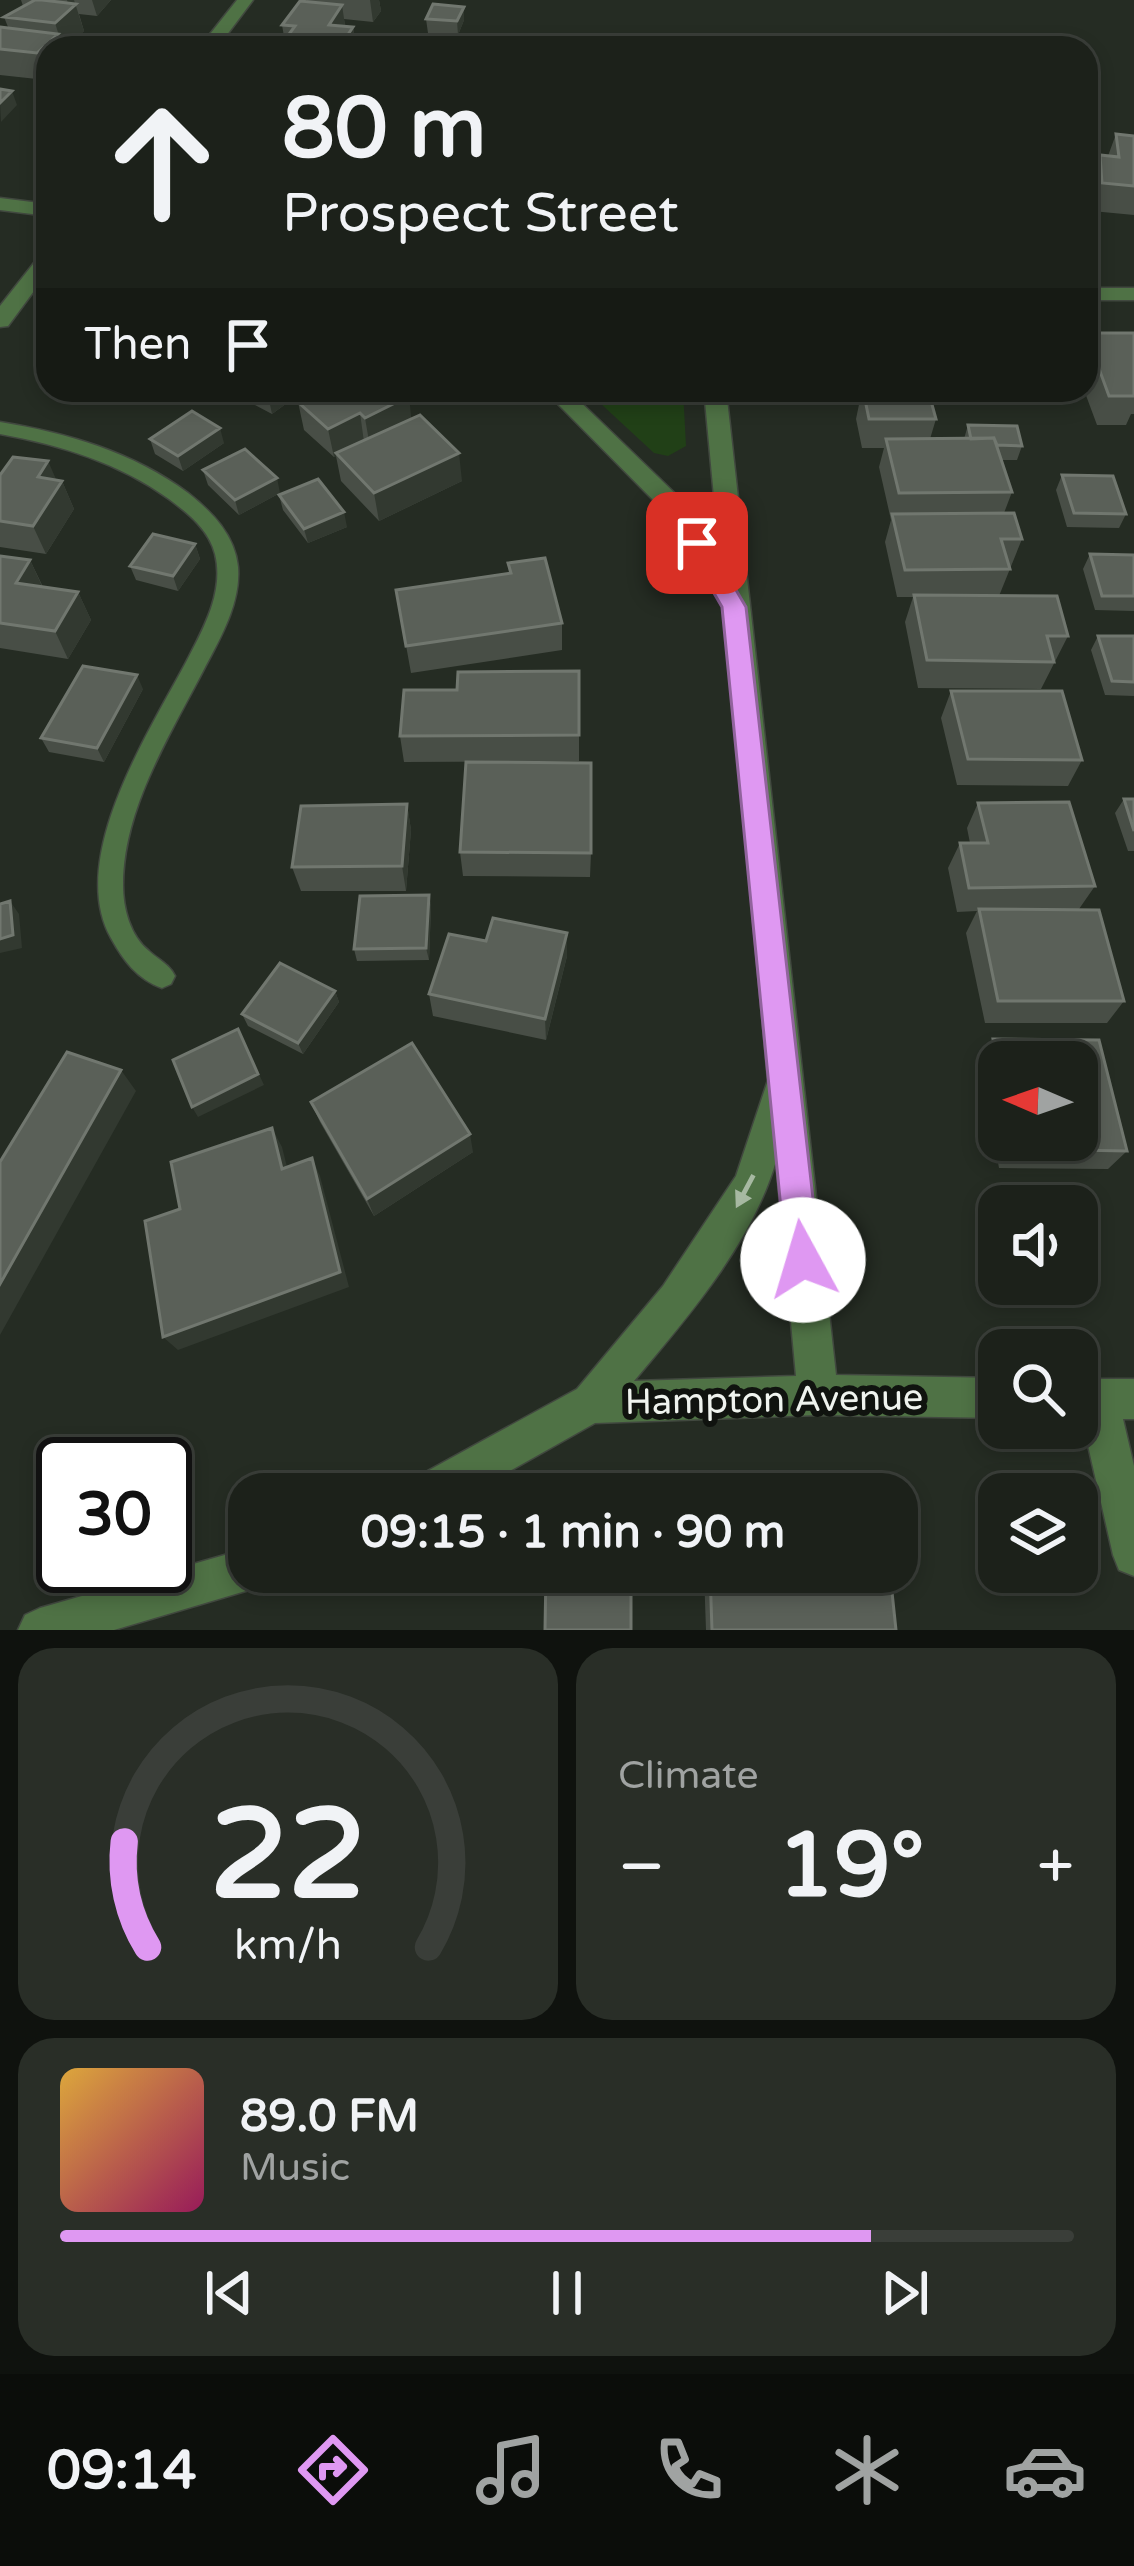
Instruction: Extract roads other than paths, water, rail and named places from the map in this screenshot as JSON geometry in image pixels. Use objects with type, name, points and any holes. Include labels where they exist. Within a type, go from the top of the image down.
[{"type":"street","points":[[217,36],[245,0]]},
{"type":"street","points":[[0,204],[36,208]]},
{"type":"street","points":[[0,321],[36,274]]},
{"type":"street","points":[[1098,294],[1134,294]]},
{"type":"street","points":[[568,402],[678,511],[734,607]]},
{"type":"street","points":[[716,402],[782,1081],[818,1395]]},
{"type":"street","points":[[591,1403],[677,1300],[752,1184],[782,1081]]},
{"type":"street","name":"Hampton Avenue","points":[[466,1473],[591,1403],[818,1395],[978,1398]]},
{"type":"street","points":[[1103,1399],[1134,1555]]},
{"type":"street","points":[[40,1630],[228,1575]]},
{"type":"lane","points":[[0,428],[56,439],[113,459],[158,482],[211,525],[224,546],[228,567],[220,614],[143,771],[110,865],[111,908],[131,952],[162,976]]}]
